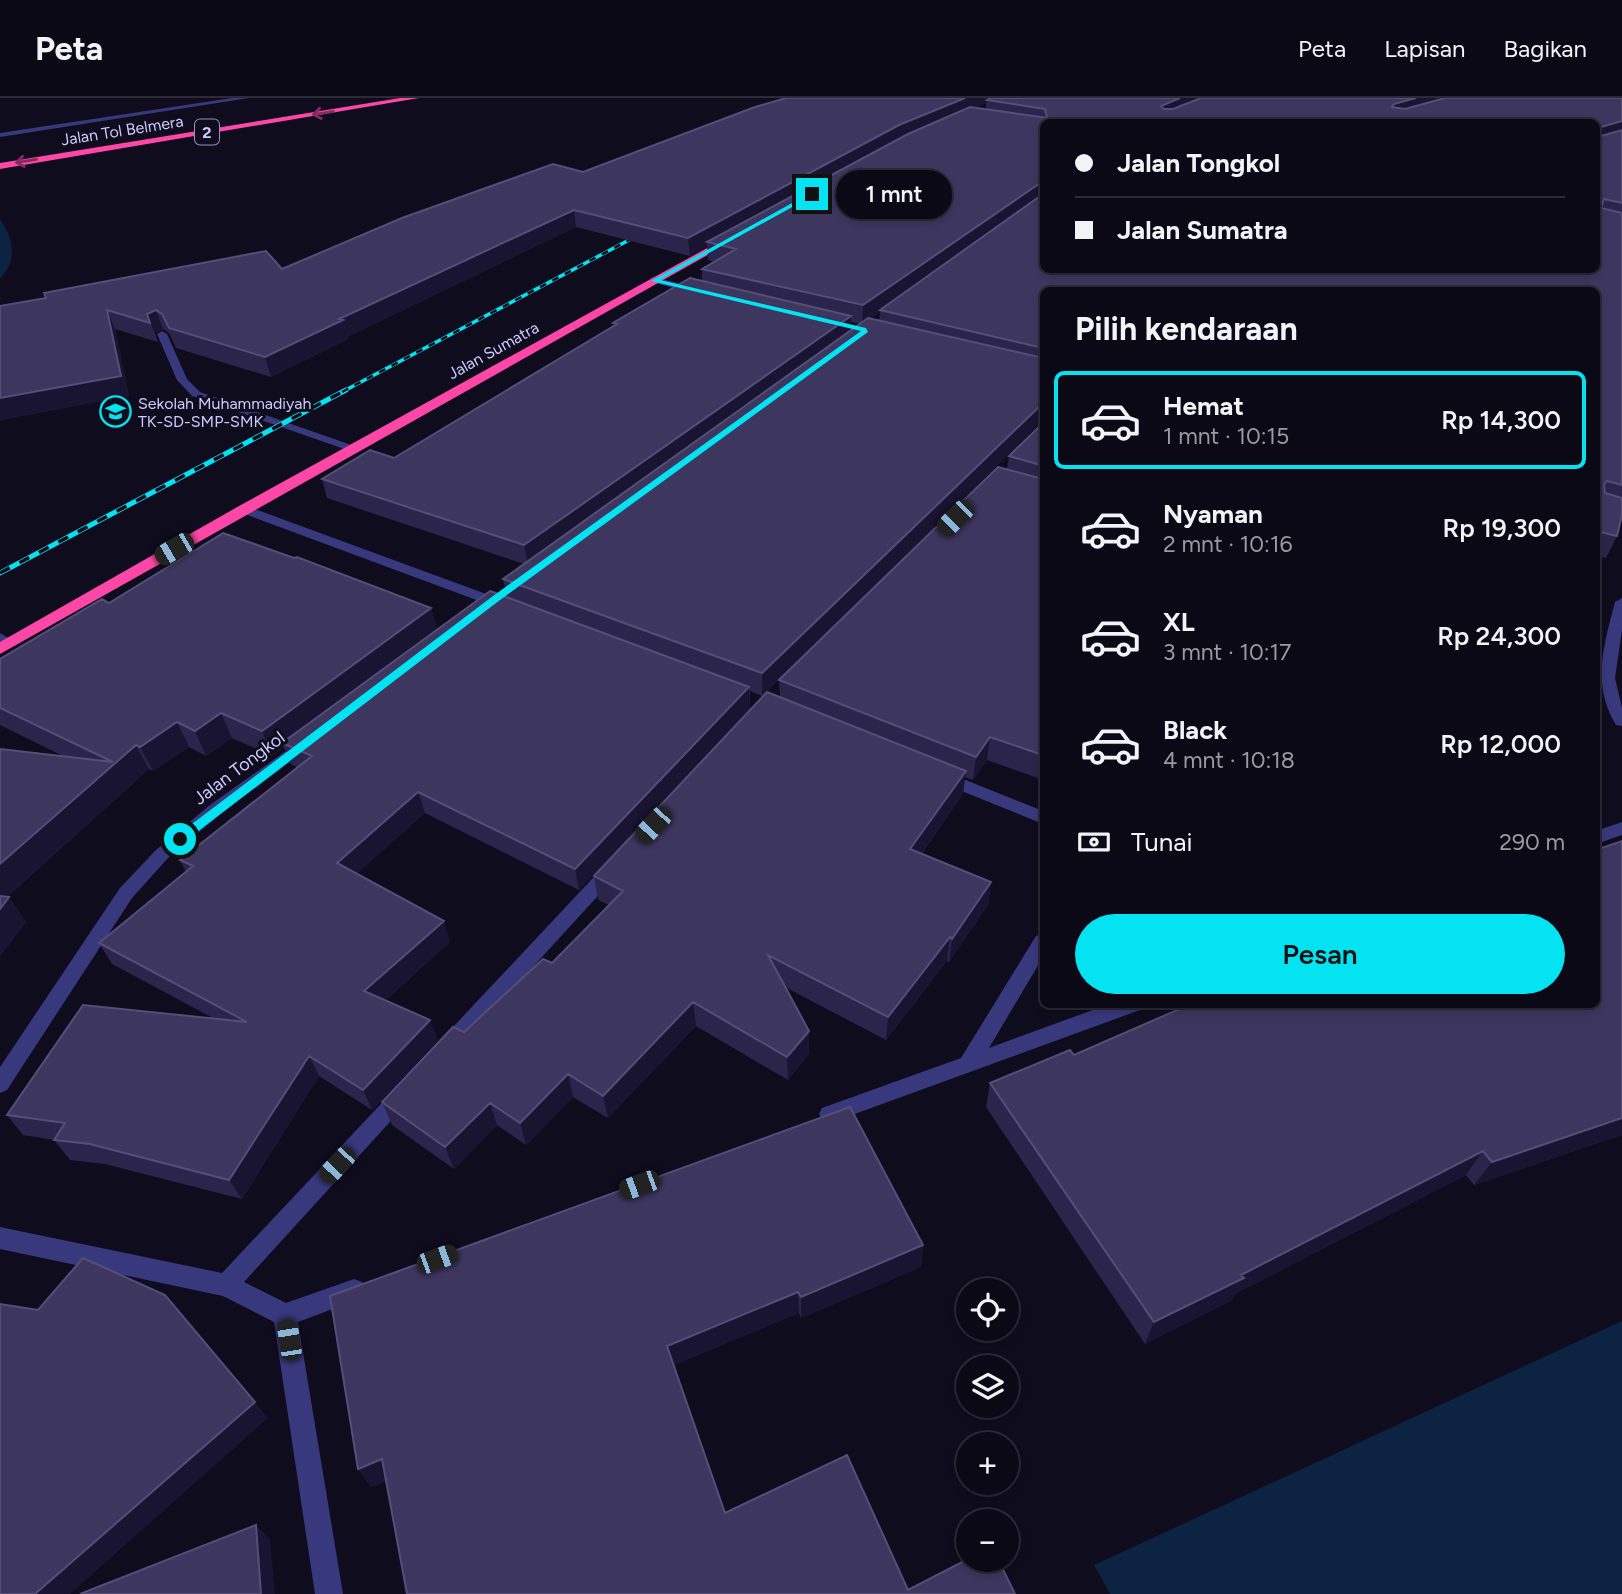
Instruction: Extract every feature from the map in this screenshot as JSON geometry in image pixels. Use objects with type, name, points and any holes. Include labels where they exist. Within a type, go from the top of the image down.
[{"type":"highway","name":"Jalan Tol Belmera","points":[[0,166],[415,98]]},
{"type":"highway","name":"Jalan Sumatra","points":[[3,643],[749,229]]},
{"type":"street","points":[[0,135],[246,98]]},
{"type":"street","points":[[0,128],[74,114]]},
{"type":"street","points":[[654,281],[707,293]]},
{"type":"street","points":[[162,334],[182,380],[196,394],[354,448]]},
{"type":"street","points":[[244,509],[518,611]]},
{"type":"street","points":[[1622,602],[1602,660],[1614,706],[1622,721]]},
{"type":"street","name":"Jalan Tongkol","points":[[0,1084],[126,893],[162,854],[216,809],[316,734]]},
{"type":"street","points":[[929,772],[1040,817]]},
{"type":"street","points":[[1600,836],[1622,828]]},
{"type":"street","points":[[434,1061],[623,857]]},
{"type":"street","points":[[968,1064],[1040,946]]},
{"type":"street","points":[[813,1121],[1122,1008]]},
{"type":"street","points":[[226,1285],[415,1081]]},
{"type":"street","points":[[0,1238],[226,1285],[285,1315],[375,1282]]},
{"type":"street","points":[[285,1315],[329,1594]]},
{"type":"water","points":[[0,219],[11,242],[12,257],[0,279]]},
{"type":"water","points":[[1622,1321],[1622,1594],[1110,1594],[1094,1565]]},
{"type":"building","points":[[786,98],[965,98],[899,125],[688,238],[574,210],[339,319],[343,320],[265,357],[169,328],[162,314],[156,310],[147,314],[150,323],[107,310],[121,376],[0,398],[0,306],[46,298],[44,293],[266,251],[282,269],[402,218],[553,164],[583,172],[755,107]]},
{"type":"building","points":[[1180,98],[1161,106],[1164,109],[1173,109],[1201,98],[1416,98],[1394,104],[1392,107],[1405,109],[1445,98],[1622,98],[1622,121],[1601,127],[1601,136],[1622,130],[1622,203],[1604,199],[1601,208],[1622,213],[1622,485],[1607,481],[1604,484],[1605,493],[1622,498],[1622,515],[1617,536],[1600,532],[1600,287],[1040,287],[1040,347],[880,310],[1040,196],[1040,273],[1600,273],[1600,119],[1040,119],[1040,183],[863,305],[702,269],[736,249],[707,242],[908,134],[970,107],[1047,118],[1045,109],[987,100]]},
{"type":"building","points":[[690,278],[851,316],[524,545],[322,479],[370,450],[394,458]]},
{"type":"building","points":[[868,318],[1040,357],[1040,406],[762,673],[503,579]]},
{"type":"building","points":[[1040,426],[1040,465],[1009,456]]},
{"type":"building","points":[[998,467],[1040,478],[1040,754],[990,737],[976,757],[779,680]]},
{"type":"building","points":[[223,533],[297,557],[431,608],[262,731],[221,713],[195,731],[177,722],[140,747],[136,745],[0,864],[0,749],[113,762],[0,708],[0,659],[102,599],[109,603]]},
{"type":"building","points":[[490,591],[749,687],[575,869],[418,792],[337,863],[444,921],[364,991],[430,1020],[363,1090],[309,1056],[229,1180],[90,1144],[54,1140],[65,1123],[7,1115],[83,1005],[247,1022],[99,943],[193,866],[180,860],[312,756],[282,743]]},
{"type":"building","points":[[767,692],[966,771],[910,849],[991,882],[952,939],[950,937],[888,1017],[768,955],[809,1031],[787,1057],[693,1002],[603,1096],[568,1074],[520,1123],[490,1103],[445,1147],[382,1102],[453,1027],[464,1032],[543,959],[552,963],[623,891],[594,876]]},
{"type":"building","points":[[1622,841],[1622,1118],[1492,1162],[1483,1151],[1241,1275],[1244,1278],[1154,1322],[990,1083],[1070,1050],[1074,1055],[1182,1008],[1600,1008],[1600,849]]},
{"type":"building","points":[[0,896],[9,897],[0,909]]},
{"type":"building","points":[[850,1107],[923,1245],[801,1297],[798,1292],[667,1346],[725,1513],[847,1455],[908,1590],[956,1565],[956,1572],[1004,1572],[1015,1594],[407,1594],[382,1459],[358,1469],[330,1296]]},
{"type":"building","points":[[83,1258],[165,1295],[255,1402],[35,1594],[0,1594],[0,1304],[38,1310]]},
{"type":"building","points":[[256,1525],[261,1594],[80,1594]]},
{"type":"railway","points":[[342,392],[646,231]]},
{"type":"railway","points":[[0,573],[346,390]]},
{"type":"place","name":"Sekolah Muhammadiyah TK-SD-SMP-SMK","points":[[115,412]]},
{"type":"route","points":[[180,839],[492,601],[866,330],[654,281],[812,194]]}]
